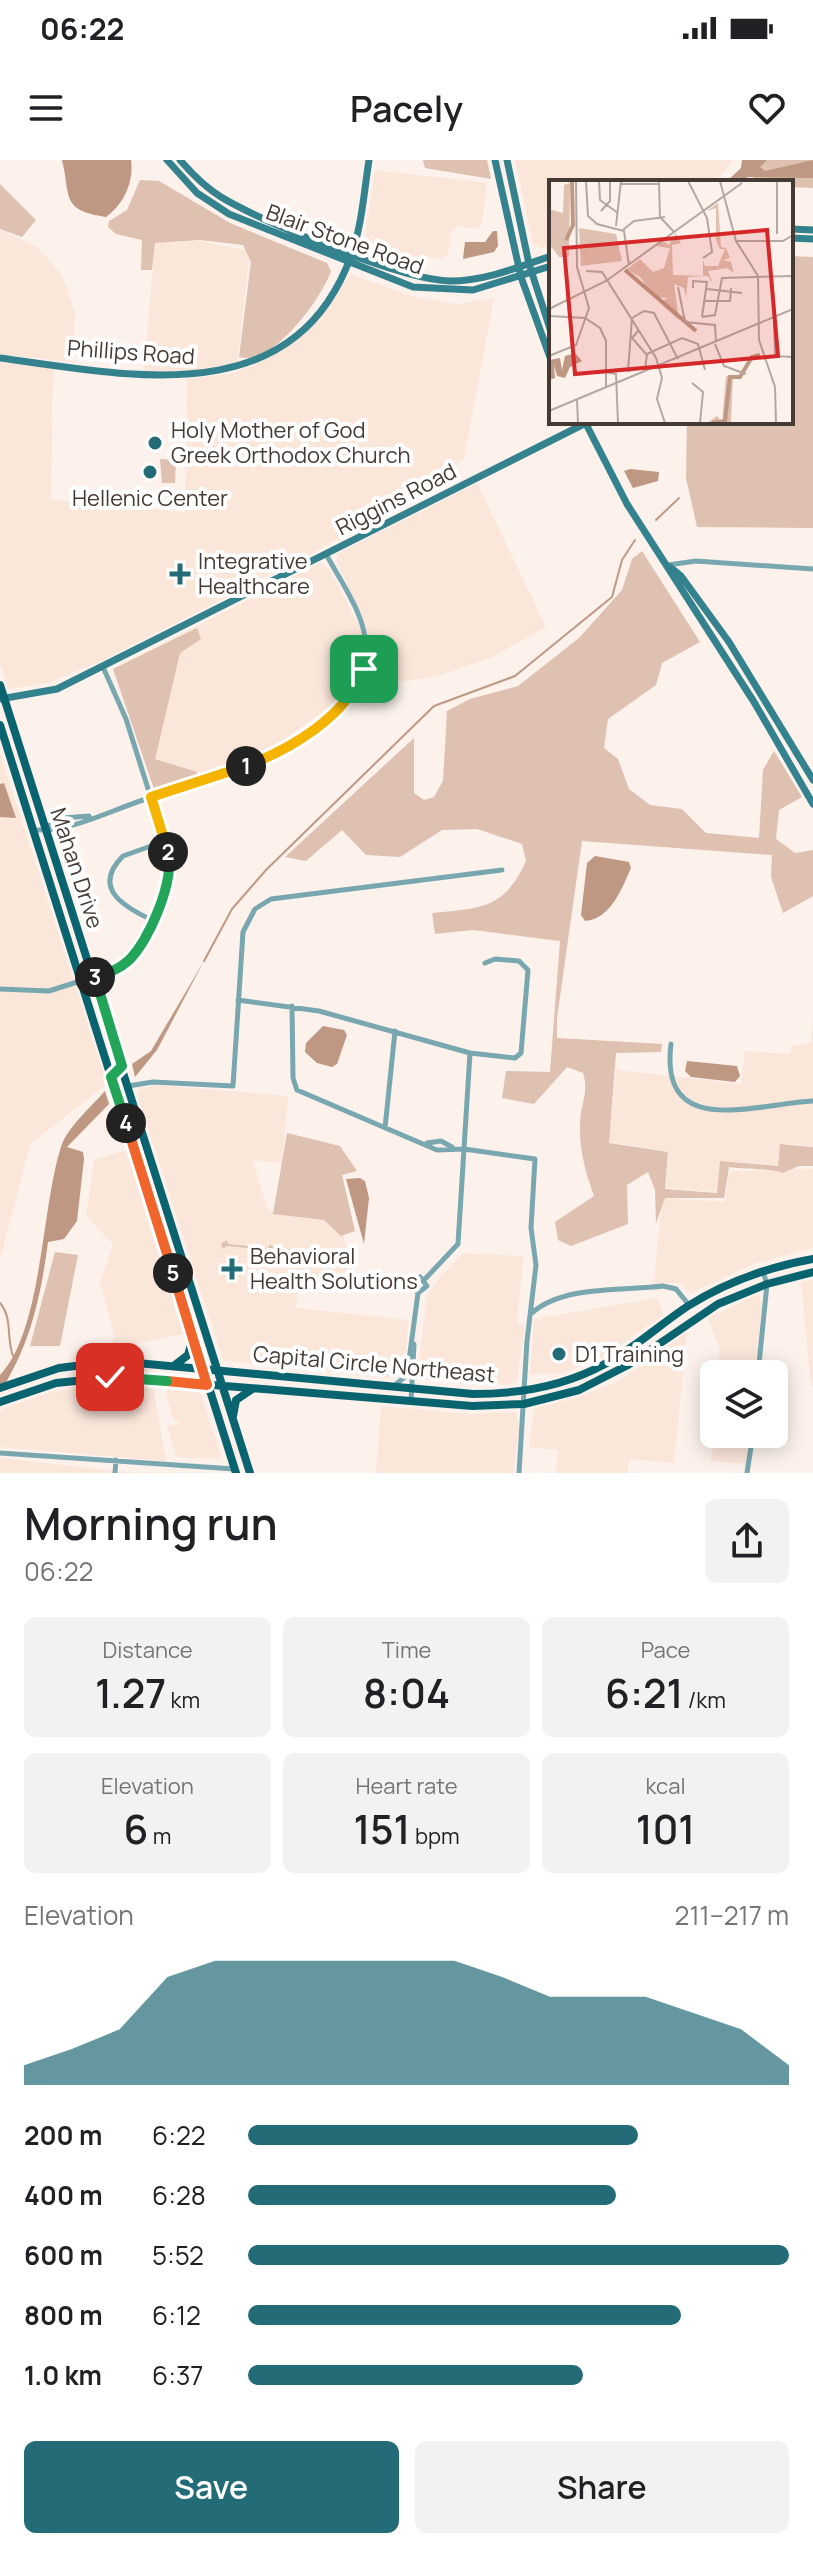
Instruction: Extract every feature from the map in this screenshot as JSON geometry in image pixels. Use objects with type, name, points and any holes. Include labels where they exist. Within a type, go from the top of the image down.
[{"type":"main road","name":"Mahan Drive","points":[[0,685],[250,1473]]},
{"type":"main road","name":"Mahan Drive","points":[[0,725],[235,1471]]},
{"type":"main road","points":[[122,1066],[111,1077],[128,1086]]},
{"type":"main road","points":[[166,1249],[178,1246]]},
{"type":"main road","name":"Capital Circle Northeast","points":[[0,1388],[79,1364],[118,1361],[473,1394],[523,1390],[554,1384],[602,1366],[689,1305],[762,1272],[813,1259]]},
{"type":"main road","name":"Capital Circle Northeast","points":[[0,1402],[56,1383],[92,1377],[472,1406],[524,1404],[602,1380],[696,1317],[767,1284],[813,1272]]},
{"type":"main road","points":[[689,1305],[696,1317]]},
{"type":"main road","points":[[174,1366],[188,1355],[193,1337]]},
{"type":"main road","points":[[232,1421],[236,1400],[254,1388]]},
{"type":"main road","points":[[408,1401],[409,1388]]},
{"type":"street","name":"Blair Stone Road","points":[[167,160],[197,193],[229,214],[395,281],[442,291],[473,290],[549,267]]},
{"type":"street","name":"Blair Stone Road","points":[[180,160],[202,184],[236,206],[414,276],[448,281],[479,278],[549,257]]},
{"type":"street","name":"Phillips Road","points":[[0,358],[169,376],[223,371],[265,355],[301,329],[325,303],[348,263],[369,160]]},
{"type":"street","points":[[495,160],[518,267],[549,354]]},
{"type":"street","points":[[507,160],[529,264],[549,326]]},
{"type":"street","points":[[793,229],[813,230]]},
{"type":"street","points":[[793,238],[813,239]]},
{"type":"street","name":"Riggins Road","points":[[2,699],[49,692],[103,667],[583,424]]},
{"type":"street","points":[[588,424],[640,523],[668,565],[674,581],[738,678],[813,804]]},
{"type":"street","points":[[33,831],[46,828],[63,818],[91,817],[254,763],[294,743],[350,696],[364,669],[365,639],[326,554]]},
{"type":"street","points":[[668,565],[696,561],[813,569]]},
{"type":"street","points":[[668,565],[681,576],[748,672],[813,780]]},
{"type":"street","points":[[0,989],[40,992],[115,970],[131,959],[152,920],[170,876],[165,841],[151,797],[119,701],[103,667]]},
{"type":"street","points":[[738,678],[748,672]]},
{"type":"street","points":[[152,920],[121,904],[114,895],[111,877],[123,856],[165,841]]},
{"type":"street","points":[[128,1086],[153,1082],[233,1086],[243,932],[255,909],[271,899],[502,870]]},
{"type":"street","points":[[238,1000],[292,1006],[470,1053],[515,1058],[521,1053],[526,964],[495,959],[485,963]]},
{"type":"street","points":[[292,1006],[293,1078],[297,1090],[427,1143],[441,1141],[453,1148],[531,1156],[536,1164],[531,1228],[536,1265],[523,1390],[519,1473]]},
{"type":"street","points":[[385,1128],[395,1031]]},
{"type":"street","points":[[671,1044],[669,1068],[673,1086],[694,1107],[715,1111],[813,1101]]},
{"type":"street","points":[[425,1279],[458,1244],[470,1053]]},
{"type":"street","points":[[759,1360],[767,1284],[762,1272]]},
{"type":"street","points":[[418,1293],[427,1287],[425,1279]]},
{"type":"street","points":[[418,1293],[411,1288],[412,1280],[425,1279]]},
{"type":"street","points":[[532,1313],[543,1304],[566,1297],[661,1286],[676,1289],[689,1305]]},
{"type":"street","points":[[409,1388],[418,1293]]},
{"type":"street","points":[[392,1386],[405,1378],[413,1343]]},
{"type":"street","points":[[747,1473],[751,1448]]},
{"type":"street","points":[[0,1453],[235,1471]]},
{"type":"street","points":[[115,1473],[116,1460]]},
{"type":"shaded area","points":[[62,160],[131,160],[129,184],[118,206],[106,217],[75,206],[68,193]]},
{"type":"shaded area","points":[[423,160],[487,160],[491,179],[425,168]]},
{"type":"shaded area","points":[[515,160],[733,160],[717,180],[549,180],[549,247],[533,244]]},
{"type":"shaded area","points":[[742,160],[767,160],[760,167],[765,171],[813,160],[813,178],[748,177],[744,180],[728,180],[741,168]]},
{"type":"shaded area","points":[[756,160],[813,160],[813,188],[793,187],[793,180],[753,180]]},
{"type":"shaded area","points":[[375,170],[487,183],[482,224],[478,229],[457,226],[451,232],[448,255],[441,259],[423,257],[420,267],[369,247],[364,243]]},
{"type":"shaded area","points":[[140,180],[159,181],[230,223],[327,263],[331,271],[326,283],[294,328],[266,352],[239,357],[251,262],[243,245],[200,240],[155,243],[152,270],[141,270],[142,240],[116,234],[108,227],[109,221],[127,210]]},
{"type":"shaded area","points":[[0,184],[36,220],[22,237],[0,229]]},
{"type":"shaded area","points":[[0,230],[37,247],[62,275],[75,313],[72,362],[0,354]]},
{"type":"shaded area","points":[[493,231],[497,231],[498,246],[494,252],[463,259],[465,242],[485,242]]},
{"type":"shaded area","points":[[200,241],[250,251],[237,364],[179,373],[144,371],[155,243]]},
{"type":"shaded area","points":[[793,256],[813,257],[813,528],[697,527],[686,478],[687,424],[793,424]]},
{"type":"shaded area","points":[[350,274],[417,298],[457,304],[494,298],[464,459],[403,502],[327,545],[103,660],[48,683],[9,689],[0,663],[0,362],[53,369],[51,500],[185,512],[187,379],[234,373],[293,342],[333,299]]},
{"type":"shaded area","points":[[160,459],[176,460],[175,483],[162,483]]},
{"type":"shaded area","points":[[624,471],[659,472],[658,481],[633,488]]},
{"type":"shaded area","points":[[477,483],[546,627],[492,657],[438,676],[405,681],[369,678],[373,643],[337,562],[338,553]]},
{"type":"shaded area","points":[[642,551],[700,642],[662,663],[656,685],[608,719],[604,748],[618,759],[629,789],[650,805],[682,809],[706,833],[759,838],[763,770],[774,751],[802,797],[779,810],[776,839],[795,853],[813,850],[813,896],[783,913],[771,877],[772,855],[582,841],[557,1018],[557,1038],[662,1044],[661,1052],[616,1053],[609,1143],[668,1152],[665,1189],[717,1193],[720,1161],[778,1166],[780,1144],[813,1147],[813,1166],[799,1166],[783,1173],[729,1167],[724,1198],[665,1198],[656,1223],[655,1190],[648,1172],[627,1185],[628,1224],[571,1246],[558,1240],[555,1222],[594,1196],[580,1141],[585,1086],[583,1073],[567,1067],[534,1104],[502,1098],[506,1071],[550,1072],[560,941],[473,930],[435,934],[432,913],[464,910],[489,904],[499,898],[518,877],[526,861],[522,844],[477,829],[442,830],[400,857],[366,855],[342,830],[306,861],[285,857],[414,738],[414,793],[424,800],[434,797],[443,781],[447,711],[470,699],[518,686],[579,638],[622,590],[632,559]]},
{"type":"shaded area","points":[[320,563],[330,570],[362,632],[364,654],[350,692],[267,752],[195,779],[154,789],[113,669]]},
{"type":"shaded area","points":[[197,628],[201,639],[180,653],[155,759],[197,772],[195,779],[154,789],[113,669]]},
{"type":"shaded area","points":[[0,753],[107,1084],[30,1144],[0,1260]]},
{"type":"shaded area","points":[[4,783],[16,818],[0,817],[0,784]]},
{"type":"shaded area","points":[[595,856],[629,862],[631,868],[609,909],[585,921],[581,915],[587,863]]},
{"type":"shaded area","points":[[204,961],[157,1050],[135,1077],[132,1064],[151,1051]]},
{"type":"shaded area","points":[[813,1017],[813,1146],[780,1143],[777,1165],[720,1161],[717,1192],[666,1188],[669,1152],[609,1142],[616,1070],[741,1084],[745,1051],[790,1054],[791,1046],[811,1043]]},
{"type":"shaded area","points":[[323,1026],[344,1030],[347,1035],[337,1064],[332,1067],[317,1063],[305,1052],[306,1043]]},
{"type":"shaded area","points":[[687,1061],[737,1066],[740,1076],[735,1082],[691,1077],[685,1071]]},
{"type":"shaded area","points":[[155,1085],[288,1096],[282,1163],[253,1160],[268,1211],[339,1218],[357,1289],[298,1284],[296,1308],[409,1320],[403,1374],[395,1379],[223,1360],[138,1097],[137,1090]]},
{"type":"shaded area","points":[[105,1091],[109,1104],[67,1147],[83,1152],[84,1159],[77,1221],[64,1239],[48,1242],[42,1282],[27,1339],[0,1392],[0,1375],[14,1355],[33,1298],[62,1144],[75,1123]]},
{"type":"shaded area","points":[[287,1133],[340,1146],[357,1171],[342,1175],[355,1231],[341,1236],[324,1220],[273,1214]]},
{"type":"shaded area","points":[[127,1150],[184,1334],[106,1349],[115,1337],[100,1283],[113,1244],[86,1216],[94,1160]]},
{"type":"shaded area","points":[[813,1169],[813,1248],[753,1264],[691,1293],[681,1283],[654,1283],[662,1198],[725,1202],[729,1171]]},
{"type":"shaded area","points":[[360,1178],[365,1181],[369,1198],[364,1244],[346,1179]]},
{"type":"shaded area","points":[[227,1240],[228,1244],[268,1248],[270,1244],[274,1248],[314,1252],[315,1248],[319,1254],[314,1258],[314,1254],[264,1249],[264,1253],[259,1249],[227,1246],[223,1249],[221,1244]]},
{"type":"shaded area","points":[[55,1252],[78,1255],[60,1346],[30,1346]]},
{"type":"shaded area","points":[[464,1253],[523,1256],[517,1324],[525,1325],[517,1380],[512,1384],[475,1386],[423,1379],[418,1371],[427,1297],[436,1282]]},
{"type":"shaded area","points":[[813,1280],[813,1386],[811,1386],[801,1282]]},
{"type":"shaded area","points":[[758,1294],[762,1302],[756,1360],[719,1360],[720,1349],[708,1318]]},
{"type":"shaded area","points":[[657,1298],[663,1315],[600,1359],[562,1373],[530,1374],[534,1319]]},
{"type":"shaded area","points":[[687,1332],[674,1463],[629,1459],[628,1473],[556,1473],[558,1450],[529,1447],[534,1409],[619,1381]]},
{"type":"shaded area","points":[[116,1384],[153,1386],[166,1461],[0,1447],[0,1410],[54,1391]]},
{"type":"shaded area","points":[[169,1387],[191,1389],[201,1394],[221,1455],[218,1459],[176,1457],[167,1426],[180,1424],[173,1419],[166,1395]]},
{"type":"shaded area","points":[[381,1406],[472,1414],[517,1412],[519,1428],[513,1473],[376,1473]]},
{"type":"shaded area","points":[[712,1448],[748,1448],[746,1464],[711,1461]]},
{"type":"shaded area","points":[[0,1458],[126,1472],[224,1473],[0,1473]]},
{"type":"waterway","points":[[656,520],[679,498]]},
{"type":"waterway","points":[[204,961],[232,909],[266,870],[434,706],[515,676],[612,597],[622,560],[635,540]]},
{"type":"waterway","points":[[0,1303],[7,1315],[13,1356]]},
{"type":"place","name":"Holy Mother of God Greek Orthodox Church","points":[[155,443]]},
{"type":"place","name":"Hellenic Center","points":[[150,472]]},
{"type":"place","name":"Integrative Healthcare","points":[[180,574]]},
{"type":"place","name":"Behavioral Health Solutions","points":[[232,1269]]},
{"type":"place","name":"D1 Training","points":[[559,1354]]},
{"type":"route","points":[[110,1377],[207,1385],[111,1077],[122,1066],[93,978],[118,969],[135,954],[168,883],[169,855],[151,797],[234,771],[294,743],[344,702],[357,686],[364,669]]}]
